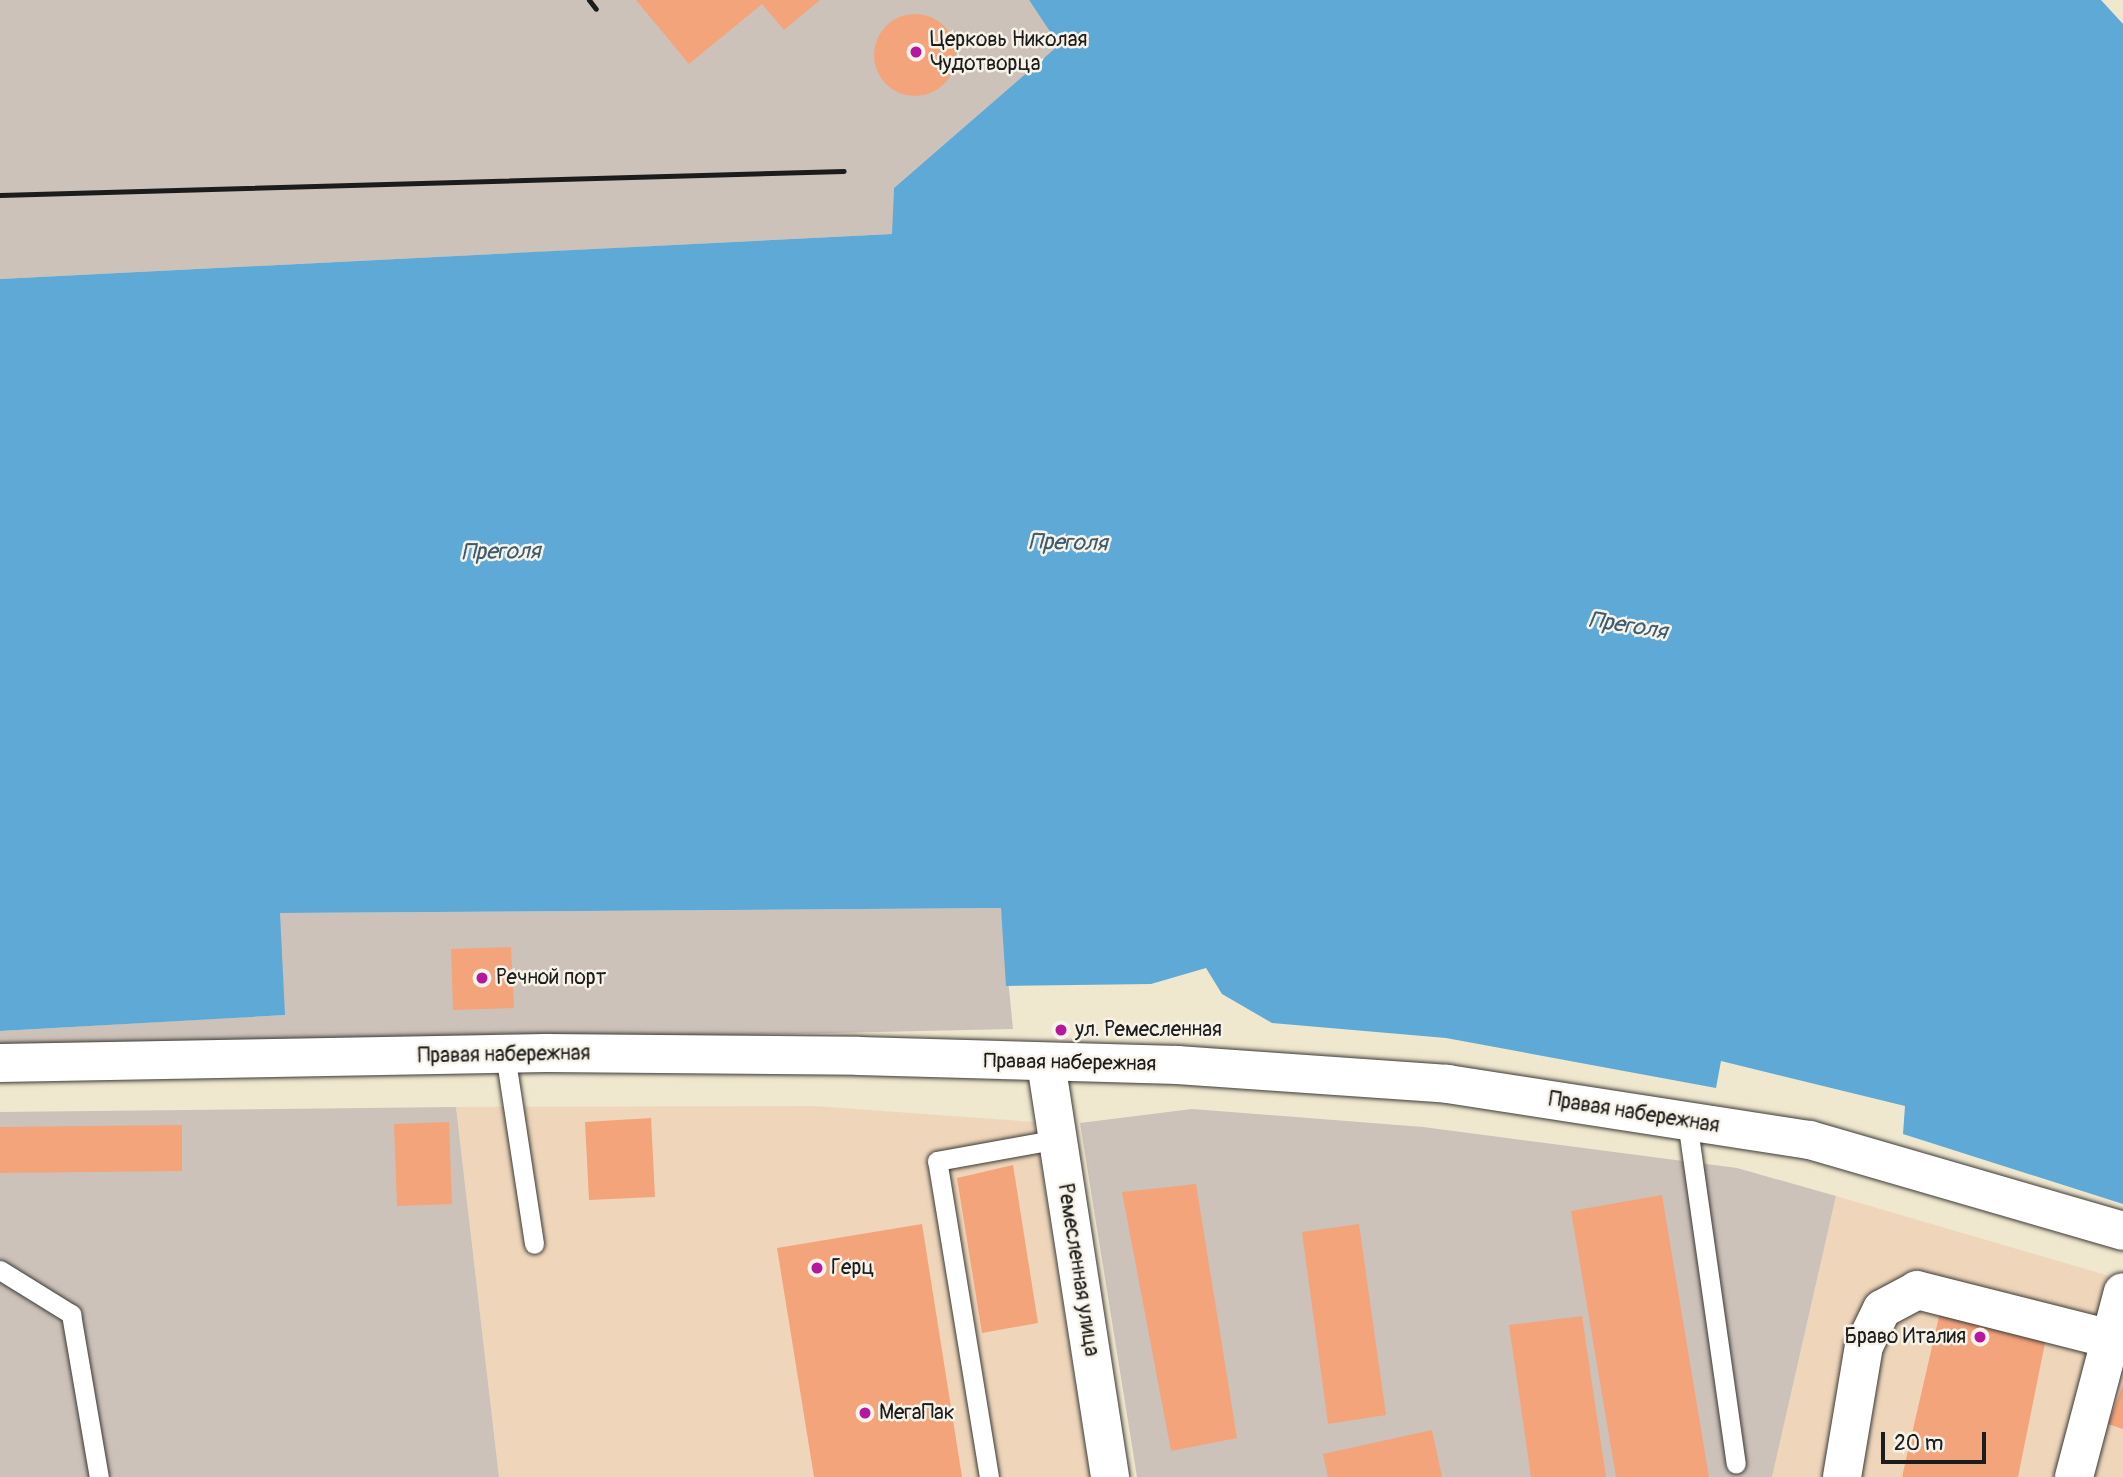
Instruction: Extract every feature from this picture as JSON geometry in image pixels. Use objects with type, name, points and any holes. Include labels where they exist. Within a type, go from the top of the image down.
[{"type":"main road","name":"Правая набережная","points":[[0,1063],[505,1054],[1178,1065],[1447,1084],[1810,1140],[2123,1231]]},
{"type":"main road","name":"Ремесленная улица","points":[[1046,1063],[1110,1477]]},
{"type":"main road","points":[[1842,1477],[1864,1346],[1882,1309],[1917,1290],[2110,1339]]},
{"type":"main road","points":[[2074,1477],[2123,1292]]},
{"type":"lane","points":[[505,1054],[534,1244]]},
{"type":"lane","points":[[1687,1121],[1736,1464]]},
{"type":"lane","points":[[989,1477],[937,1161],[1058,1139]]},
{"type":"lane","points":[[0,1270],[71,1314],[99,1477]]},
{"type":"shaded area","points":[[0,0],[1029,0],[1060,45],[894,188],[893,234],[0,279]]},
{"type":"shaded area","points":[[1001,908],[1013,1029],[0,1051],[0,1031],[284,1015],[279,913]]},
{"type":"shaded area","points":[[814,1106],[1034,1122],[1090,1477],[499,1477],[456,1107]]},
{"type":"shaded area","points":[[456,1107],[499,1477],[0,1477],[0,1112]]},
{"type":"shaded area","points":[[1192,1109],[1423,1127],[1737,1168],[1836,1196],[1772,1477],[1137,1477],[1080,1123]]},
{"type":"shaded area","points":[[1836,1196],[2123,1280],[2123,1477],[1772,1477]]},
{"type":"water","name":"Преголя","points":[[1029,0],[2101,0],[2123,24],[2123,1204],[1903,1134],[1905,1106],[1721,1061],[1716,1088],[1446,1038],[1272,1023],[1222,994],[1206,968],[1151,984],[1006,986],[1001,908],[280,913],[285,1015],[0,1031],[0,279],[892,234],[894,188],[1059,45]]},
{"type":"building","points":[[636,0],[820,0],[784,30],[762,4],[689,64]]},
{"type":"building","name":"Церковь Николая Чудотворца","points":[[915,14],[931,17],[944,26],[953,39],[956,55],[953,71],[944,84],[931,93],[915,96],[899,93],[886,84],[877,71],[874,55],[877,39],[886,26],[899,17]]},
{"type":"building","name":"Речной порт","points":[[511,947],[514,1008],[453,1010],[451,949]]},
{"type":"building","points":[[651,1118],[655,1197],[589,1200],[585,1122]]},
{"type":"building","points":[[449,1122],[452,1204],[397,1206],[394,1124]]},
{"type":"building","points":[[182,1125],[182,1171],[0,1173],[0,1127]]},
{"type":"building","points":[[1013,1165],[1038,1323],[982,1333],[957,1178]]},
{"type":"building","points":[[1196,1184],[1237,1438],[1171,1451],[1122,1192]]},
{"type":"building","points":[[1662,1195],[1709,1477],[1616,1477],[1571,1211]]},
{"type":"building","points":[[922,1224],[962,1477],[814,1477],[777,1248]]},
{"type":"building","points":[[1359,1224],[1386,1415],[1328,1424],[1302,1232]]},
{"type":"building","points":[[1940,1312],[2046,1338],[2018,1477],[1902,1477]]},
{"type":"building","points":[[1582,1316],[1606,1477],[1531,1477],[1509,1325]]},
{"type":"building","points":[[2123,1385],[2123,1429],[2108,1424]]},
{"type":"building","points":[[1432,1430],[1442,1477],[1328,1477],[1323,1454]]},
{"type":"railway","points":[[589,0],[596,9]]},
{"type":"railway","points":[[0,195],[844,171]]},
{"type":"place","name":"Церковь Николая Чудотворца","points":[[916,52]]},
{"type":"place","name":"Речной порт","points":[[482,978]]},
{"type":"place","name":"ул. Ремесленная","points":[[1061,1030]]},
{"type":"place","name":"Герц","points":[[817,1268]]},
{"type":"place","name":"Браво Италия","points":[[1980,1337]]},
{"type":"place","name":"МегаПак","points":[[865,1413]]}]
